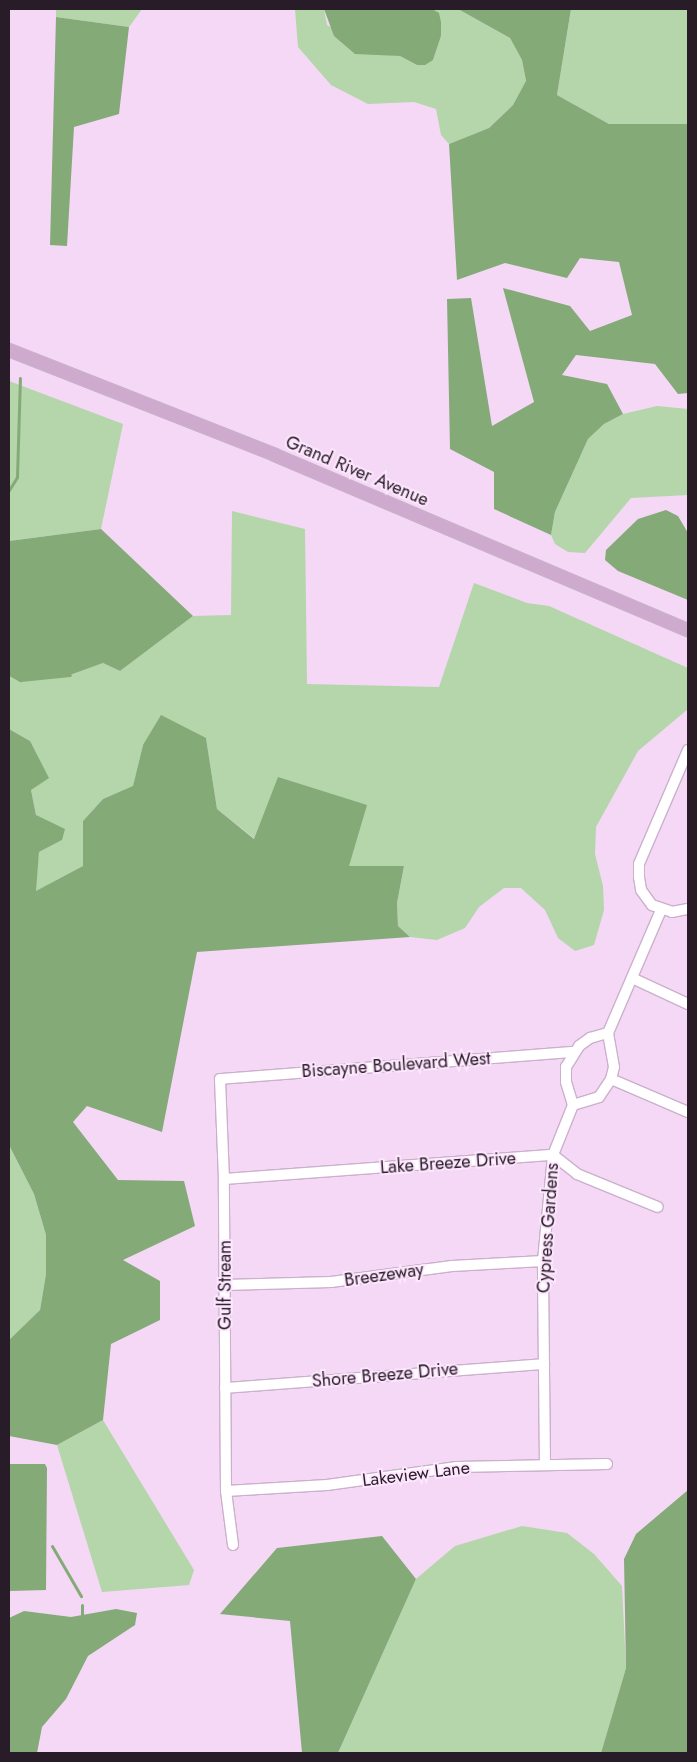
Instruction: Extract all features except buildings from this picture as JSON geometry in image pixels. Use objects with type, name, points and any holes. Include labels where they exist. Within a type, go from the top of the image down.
[{"type":"main road","name":"Grand River Avenue","points":[[9,350],[275,455],[688,630]]},
{"type":"street","points":[[688,750],[639,864],[641,890],[652,905],[661,910],[688,909]]},
{"type":"street","points":[[608,1033],[590,1038],[573,1052],[566,1067],[566,1082],[573,1105],[599,1097],[611,1079],[614,1067],[608,1033],[661,910]]},
{"type":"street","points":[[632,978],[688,1004]]},
{"type":"street","name":"Biscayne Boulevard West","points":[[220,1079],[573,1052]]},
{"type":"street","name":"Gulf Stream","points":[[220,1079],[224,1180],[226,1491],[233,1545]]},
{"type":"street","points":[[611,1079],[688,1112]]},
{"type":"street","name":"Cypress Gardens","points":[[545,1465],[543,1261],[553,1154],[573,1105]]},
{"type":"street","points":[[553,1154],[577,1174],[658,1207]]},
{"type":"street","name":"Lake Breeze Drive","points":[[224,1180],[553,1154]]},
{"type":"street","name":"Breezeway","points":[[225,1285],[330,1282],[452,1266],[543,1261]]},
{"type":"street","name":"Shore Breeze Drive","points":[[225,1388],[544,1364]]},
{"type":"street","name":"Lakeview Lane","points":[[226,1491],[327,1485],[456,1467],[607,1464]]},
{"type":"shaded area","points":[[56,9],[142,9],[129,27],[56,17]]},
{"type":"shaded area","points":[[295,9],[324,9],[327,25],[381,54],[400,56],[417,65],[433,60],[441,36],[430,9],[458,9],[510,38],[522,60],[526,82],[513,105],[489,128],[449,144],[441,135],[436,109],[414,102],[368,104],[331,85],[298,47]]},
{"type":"shaded area","points":[[324,9],[432,9],[439,13],[441,22],[441,36],[433,60],[425,65],[417,65],[400,56],[355,54],[334,36]]},
{"type":"shaded area","points":[[458,9],[571,9],[557,95],[609,124],[688,124],[688,393],[678,394],[655,364],[576,355],[562,375],[607,384],[623,414],[604,424],[588,439],[555,512],[551,535],[494,509],[494,472],[450,449],[447,299],[471,298],[492,426],[534,402],[503,288],[570,306],[590,331],[632,315],[619,262],[580,258],[567,278],[505,263],[457,280],[449,144],[489,128],[513,105],[526,81],[522,60],[510,38]]},
{"type":"shaded area","points":[[571,9],[688,9],[688,124],[609,124],[557,95]]},
{"type":"shaded area","points":[[56,17],[129,27],[119,114],[74,127],[67,246],[50,245]]},
{"type":"shaded area","points":[[9,381],[123,424],[101,529],[9,541]]},
{"type":"shaded area","points":[[657,406],[688,409],[688,495],[631,498],[585,553],[568,552],[555,544],[551,535],[555,512],[588,439],[604,424],[623,414]]},
{"type":"shaded area","points":[[666,510],[678,516],[688,533],[688,600],[618,571],[605,560],[606,550],[638,519]]},
{"type":"shaded area","points":[[232,511],[305,529],[307,684],[439,687],[474,583],[527,603],[549,606],[688,668],[688,709],[638,751],[596,827],[595,854],[603,886],[604,910],[594,945],[575,951],[558,938],[545,910],[521,888],[504,888],[479,907],[465,928],[437,940],[410,937],[398,926],[397,903],[404,866],[349,867],[255,839],[217,809],[206,738],[143,745],[133,787],[103,799],[83,821],[83,866],[35,892],[39,852],[62,840],[36,815],[31,790],[30,741],[9,729],[9,674],[21,680],[70,675],[103,663],[120,671],[193,616],[231,615]]},
{"type":"shaded area","points":[[101,529],[193,616],[120,671],[103,663],[70,675],[20,680],[9,674],[9,541]]},
{"type":"shaded area","points":[[161,715],[206,738],[217,809],[254,839],[278,777],[367,805],[349,866],[404,866],[397,903],[398,926],[410,937],[197,952],[162,1132],[87,1106],[73,1122],[118,1180],[184,1181],[195,1226],[123,1260],[160,1281],[160,1320],[111,1344],[103,1420],[57,1445],[9,1436],[9,1340],[40,1310],[46,1274],[46,1235],[34,1194],[9,1145],[9,729],[30,741],[49,778],[31,790],[36,815],[65,829],[62,840],[39,852],[36,891],[83,866],[83,821],[103,799],[133,786],[143,745]]},
{"type":"shaded area","points":[[9,1145],[34,1194],[46,1235],[46,1274],[40,1310],[9,1340]]},
{"type":"shaded area","points":[[103,1420],[194,1570],[189,1585],[102,1592],[57,1445]]},
{"type":"shaded area","points":[[9,1464],[45,1464],[47,1468],[46,1590],[9,1591]]},
{"type":"shaded area","points":[[688,1490],[688,1753],[601,1753],[626,1668],[624,1559],[636,1534]]},
{"type":"shaded area","points":[[522,1526],[567,1533],[594,1554],[622,1586],[626,1668],[601,1753],[338,1753],[416,1579],[455,1546]]},
{"type":"shaded area","points":[[382,1536],[416,1579],[338,1753],[302,1753],[290,1621],[220,1614],[277,1548]]},
{"type":"shaded area","points":[[116,1609],[137,1613],[135,1625],[88,1656],[66,1699],[42,1727],[37,1753],[9,1753],[9,1618],[24,1611],[71,1617]]},
{"type":"waterway","points":[[9,490],[17,477],[20,378]]},
{"type":"waterway","points":[[9,674],[20,680],[70,675]]},
{"type":"waterway","points":[[52,1546],[81,1596]]},
{"type":"waterway","points":[[82,1605],[82,1617]]}]
